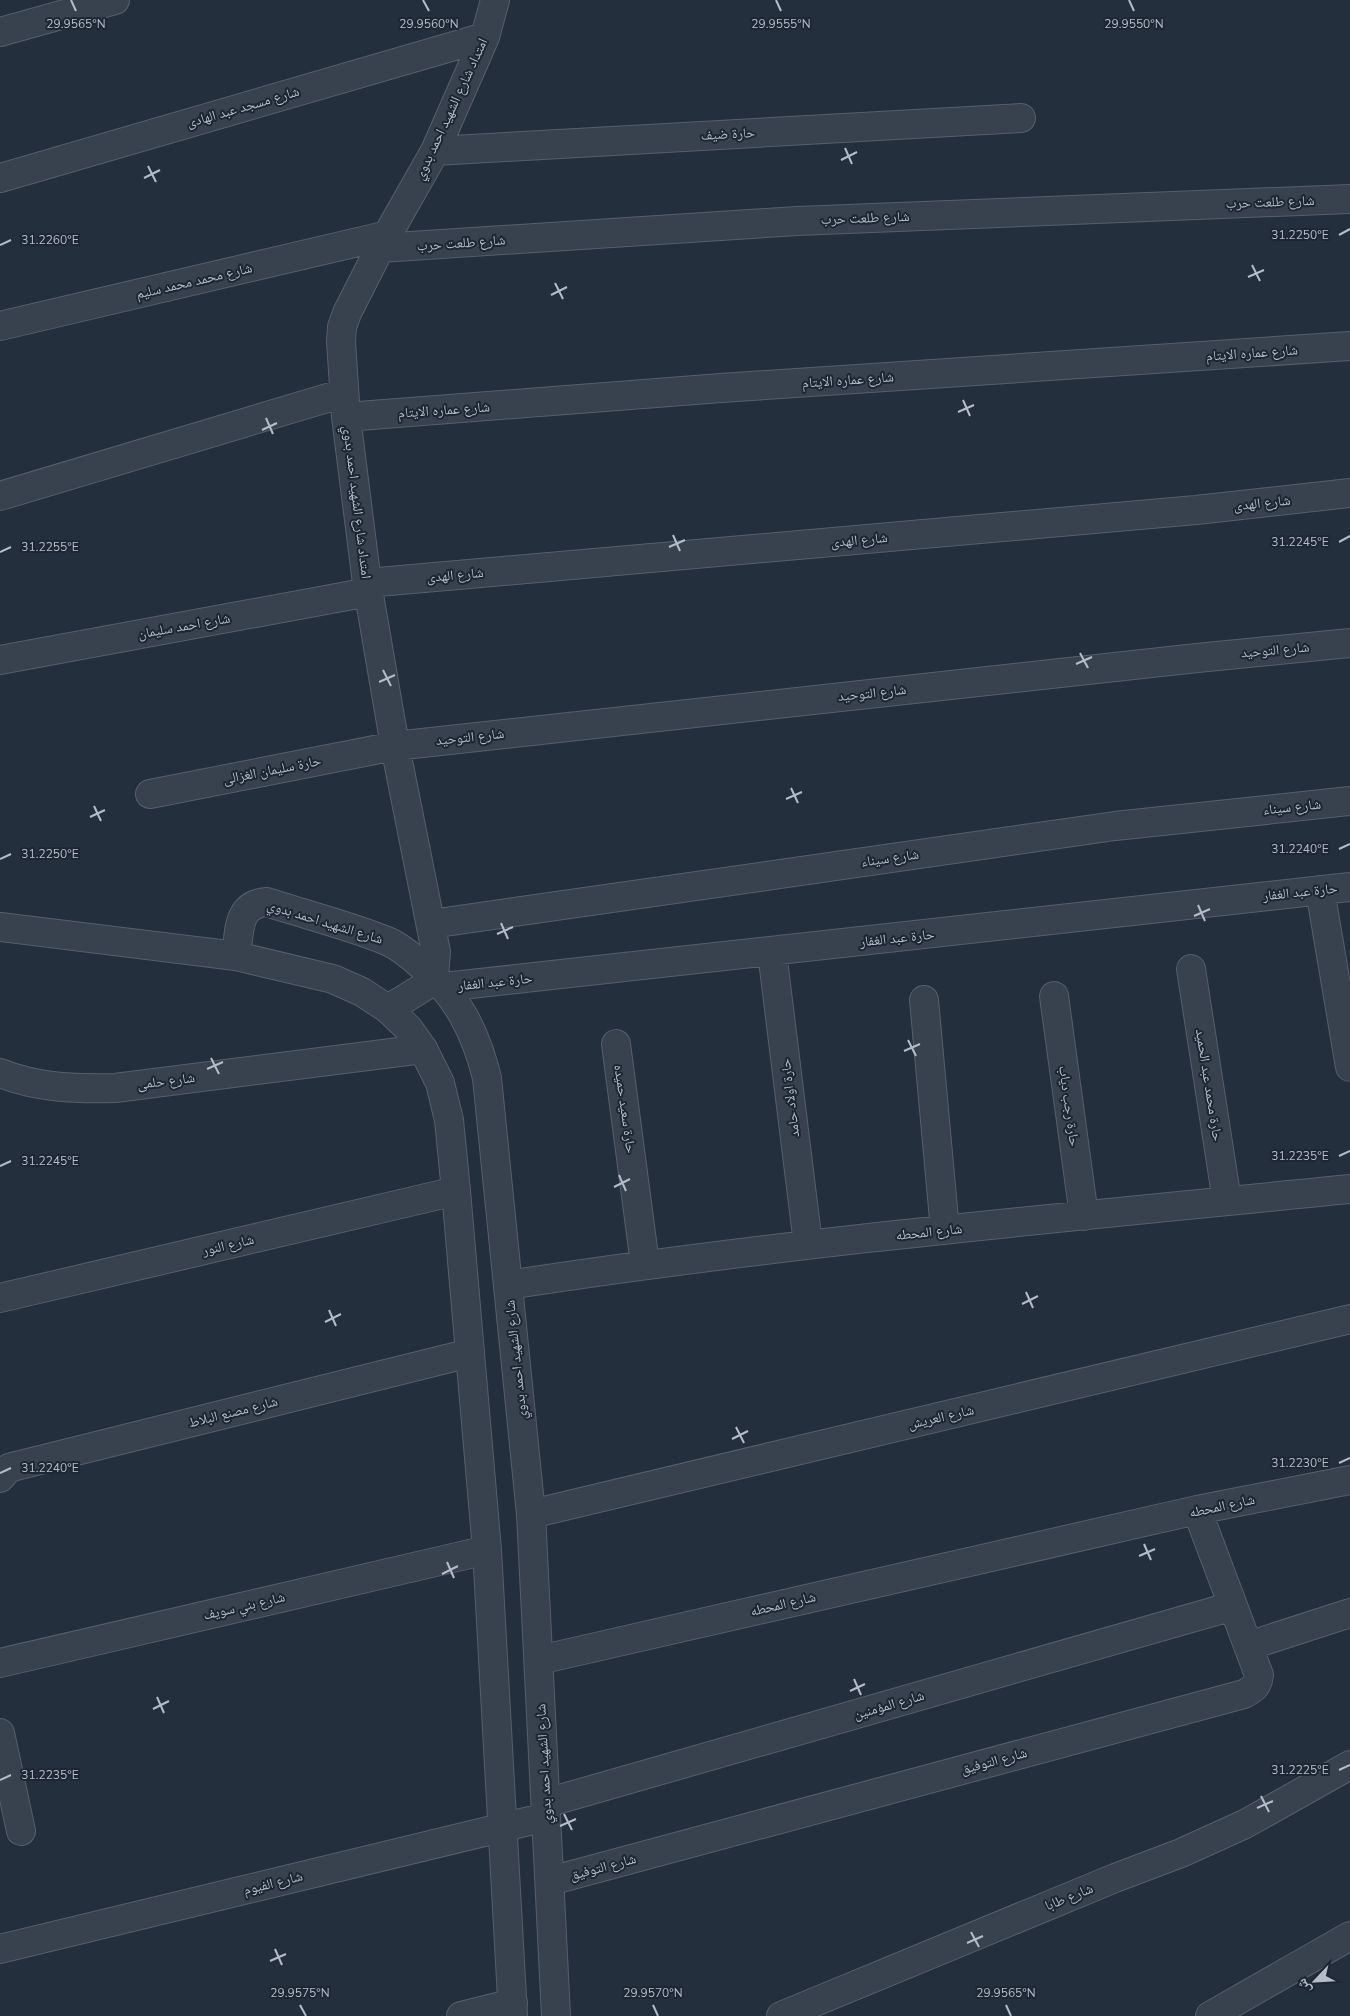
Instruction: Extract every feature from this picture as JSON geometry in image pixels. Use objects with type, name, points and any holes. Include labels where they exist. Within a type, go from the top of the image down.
[{"type":"street","points":[[0,32],[115,0]]},
{"type":"street","name":"امتداد شارع الشهيد احمد بدوي","points":[[439,981],[431,924],[394,746],[368,588],[345,405],[342,327],[347,313],[384,242],[435,151],[485,37],[495,0]]},
{"type":"street","name":"شارع مسجد عبد الهادى","points":[[0,178],[485,37]]},
{"type":"street","name":"حارة ضيف","points":[[435,151],[1022,118]]},
{"type":"street","name":"شارع طلعت حرب","points":[[384,242],[797,221],[1350,198]]},
{"type":"street","name":"شارع محمد محمد سليم","points":[[0,326],[384,242]]},
{"type":"street","name":"شارع عماره الايتام","points":[[0,496],[345,405],[721,388],[1350,346]]},
{"type":"street","name":"شارع الهدى","points":[[368,588],[1196,510],[1350,493]]},
{"type":"street","name":"شارع احمد سليمان","points":[[0,660],[368,588]]},
{"type":"street","name":"شارع التوحيد","points":[[394,746],[1350,643]]},
{"type":"street","name":"حارة سليمان الغزالى","points":[[150,794],[394,746]]},
{"type":"street","name":"شارع سيناء","points":[[431,924],[1115,826],[1350,801]]},
{"type":"street","name":"حارة عبد الغفار","points":[[439,981],[772,952],[1350,887]]},
{"type":"street","points":[[1320,890],[1350,1067]]},
{"type":"street","name":"شارع الشهيد احمد بدوي","points":[[236,956],[244,912],[250,906],[267,902],[388,941],[413,957],[439,981],[460,1008],[481,1054],[488,1078],[531,1514],[556,2016]]},
{"type":"street","points":[[0,927],[236,956],[333,979],[362,992],[388,1009],[408,1028],[423,1049],[440,1083],[447,1111],[456,1191],[487,1550],[513,2010],[461,2016]]},
{"type":"street","name":"حارة اولاد حامد","points":[[772,952],[808,1244]]},
{"type":"street","name":"حارة محمد عبد الحميد","points":[[1191,969],[1228,1201]]},
{"type":"street","points":[[388,1009],[427,985],[439,981]]},
{"type":"street","name":"حارة رجب دياب","points":[[1054,996],[1084,1216]]},
{"type":"street","points":[[924,1000],[946,1230]]},
{"type":"street","name":"حارة سعيد حميده","points":[[616,1044],[645,1264]]},
{"type":"street","name":"شارع حلمى","points":[[0,1072],[17,1080],[50,1086],[82,1089],[115,1088],[423,1049]]},
{"type":"street","name":"شارع المحطه","points":[[508,1284],[645,1264],[808,1244],[1350,1189]]},
{"type":"street","name":"شارع النور","points":[[0,1298],[456,1191]]},
{"type":"street","name":"شارع العريش","points":[[531,1514],[1350,1319]]},
{"type":"street","name":"شارع مصنع البلاط","points":[[0,1478],[9,1468],[16,1466],[470,1353]]},
{"type":"street","name":"شارع المحطه","points":[[539,1660],[1198,1510],[1350,1480]]},
{"type":"street","name":"شارع التوفيق","points":[[550,1881],[1244,1694],[1258,1683],[1259,1675],[1198,1510]]},
{"type":"street","name":"شارع بني سويف","points":[[0,1663],[487,1550]]},
{"type":"street","name":"شارع المؤمنين","points":[[546,1810],[1233,1606]]},
{"type":"street","points":[[1248,1646],[1350,1614]]},
{"type":"street","points":[[0,1733],[21,1831]]},
{"type":"street","name":"شارع طابا","points":[[782,2016],[1115,1878],[1181,1853],[1245,1824],[1350,1765]]},
{"type":"street","name":"شارع الفيوم","points":[[0,1949],[504,1827],[546,1810]]},
{"type":"street","points":[[1210,2016],[1350,1936]]}]
